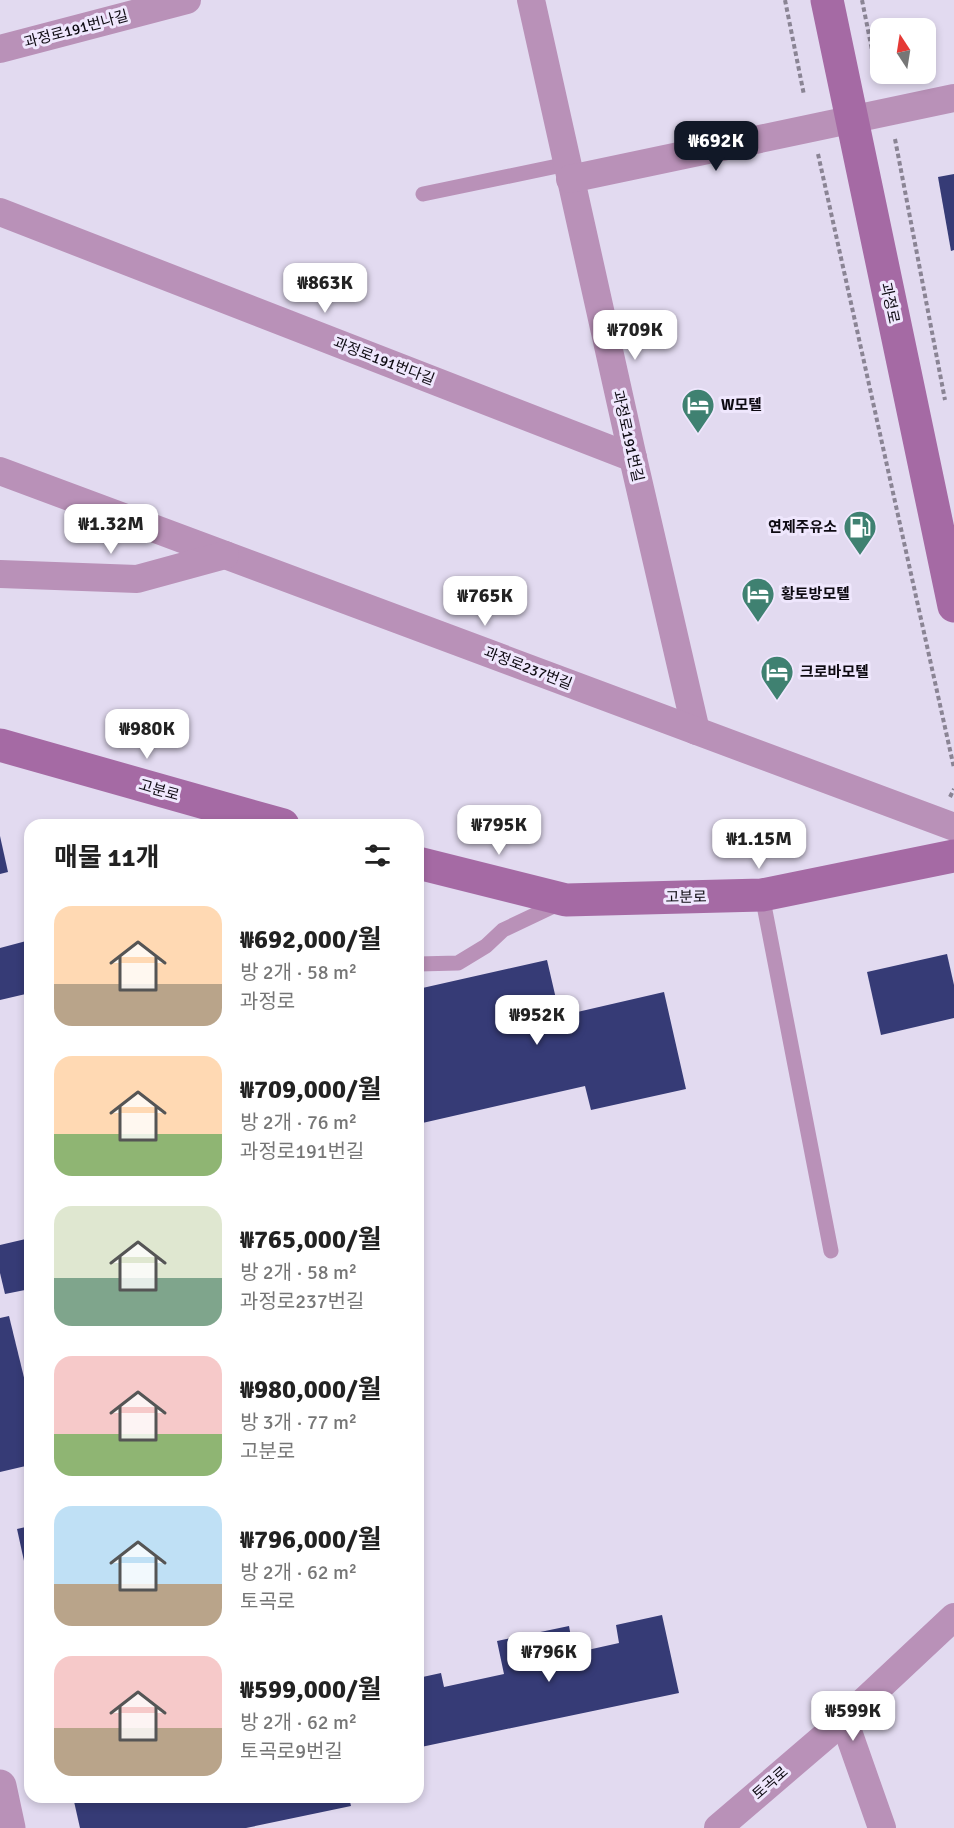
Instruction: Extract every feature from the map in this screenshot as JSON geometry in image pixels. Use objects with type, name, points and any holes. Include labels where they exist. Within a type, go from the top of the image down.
[{"type":"main road","name":"과정로","points":[[827,0],[954,606]]},
{"type":"main road","name":"고분로","points":[[0,745],[260,819]]},
{"type":"main road","name":"고분로","points":[[424,864],[566,900],[762,895],[954,856]]},
{"type":"street","name":"과정로191번나길","points":[[0,49],[187,0]]},
{"type":"street","name":"과정로191번길","points":[[531,0],[696,731]]},
{"type":"street","points":[[568,171],[851,120],[954,98]]},
{"type":"street","name":"과정로191번다길","points":[[0,212],[633,458]]},
{"type":"street","name":"과정로237번길","points":[[0,471],[954,827]]},
{"type":"street","points":[[0,574],[137,579],[225,555]]},
{"type":"street","name":"토곡로","points":[[718,1828],[844,1720],[954,1617]]},
{"type":"street","points":[[844,1720],[882,1828]]},
{"type":"street","points":[[0,1786],[9,1828]]},
{"type":"lane","points":[[423,194],[568,171]]},
{"type":"lane","points":[[762,895],[831,1251]]},
{"type":"lane","points":[[424,964],[458,963],[486,946],[503,930],[566,900]]},
{"type":"path","points":[[785,0],[804,95]]},
{"type":"path","points":[[862,0],[870,40]]},
{"type":"path","points":[[893,129],[945,402]]},
{"type":"path","points":[[818,153],[954,768]]},
{"type":"building","points":[[954,174],[954,250],[951,251],[938,177]]},
{"type":"building","points":[[0,836],[8,872],[0,874]]},
{"type":"building","points":[[24,942],[24,994],[0,1000],[0,948]]},
{"type":"building","points":[[947,954],[954,985],[954,1018],[881,1035],[867,972]]},
{"type":"building","points":[[547,960],[560,1016],[664,992],[686,1089],[591,1110],[585,1086],[424,1123],[424,988]]},
{"type":"building","points":[[24,1239],[24,1290],[5,1294],[0,1273],[0,1245]]},
{"type":"building","points":[[9,1316],[24,1377],[24,1466],[0,1472],[0,1318]]},
{"type":"building","points":[[24,1527],[24,1561],[17,1529]]},
{"type":"building","points":[[662,1615],[679,1693],[424,1746],[424,1677],[441,1673],[444,1687],[504,1674],[497,1641],[569,1626],[574,1653],[619,1643],[616,1625]]},
{"type":"building","points":[[74,1803],[350,1803],[351,1806],[246,1828],[80,1828]]},
{"type":"place","name":"W모텔","points":[[698,434]]},
{"type":"place","name":"연제주유소","points":[[860,556]]},
{"type":"place","name":"황토방모텔","points":[[758,623]]},
{"type":"place","name":"크로바모텔","points":[[777,701]]}]
